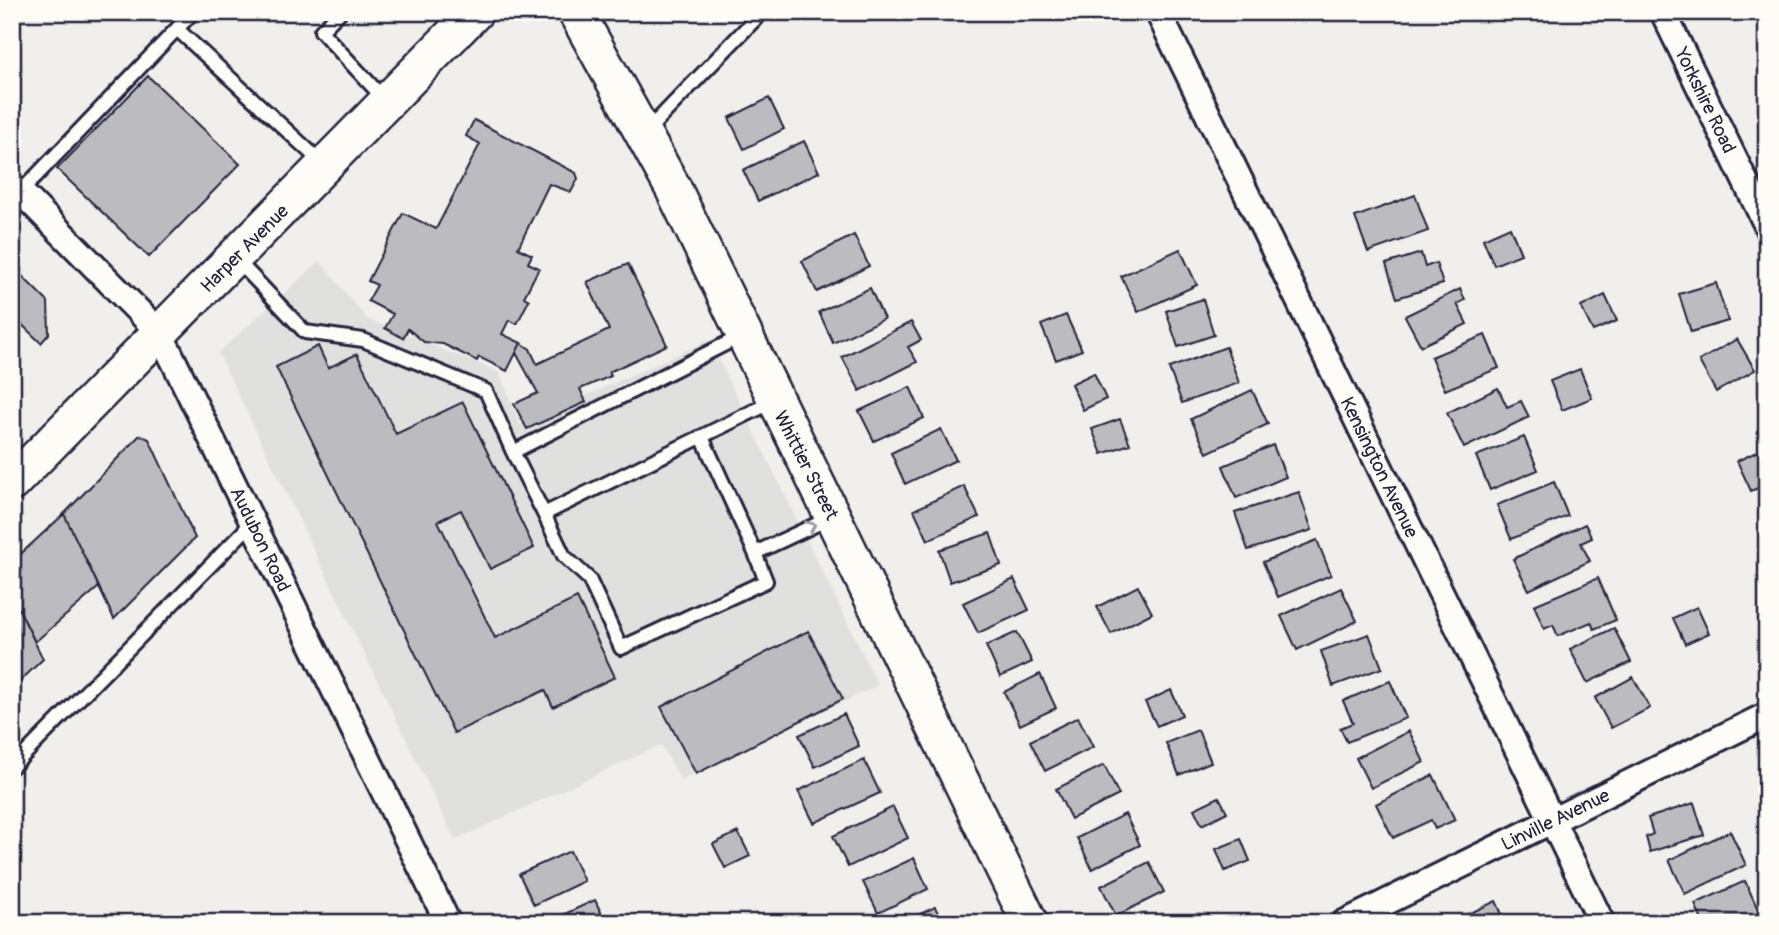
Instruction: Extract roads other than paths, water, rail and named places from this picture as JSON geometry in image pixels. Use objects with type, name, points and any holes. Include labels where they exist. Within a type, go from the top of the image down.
[{"type":"street","name":"Harper Avenue","points":[[12,483],[475,12]]},
{"type":"street","name":"Whittier Street","points":[[576,12],[673,188],[774,401],[833,516],[1030,923]]},
{"type":"street","name":"Kensington Avenue","points":[[1158,12],[1602,923]]},
{"type":"street","name":"Yorkshire Road","points":[[1663,12],[1767,226]]},
{"type":"street","name":"Audubon Road","points":[[17,196],[160,333],[448,923]]},
{"type":"street","name":"Linville Avenue","points":[[1344,923],[1767,715]]},
{"type":"lane","points":[[17,196],[193,12]]},
{"type":"lane","points":[[340,12],[321,31],[387,102]]},
{"type":"lane","points":[[643,134],[762,12]]},
{"type":"lane","points":[[177,29],[325,165]]},
{"type":"lane","points":[[234,258],[305,332],[363,340],[486,391],[564,556],[589,579],[621,648],[766,580],[702,438]]},
{"type":"lane","points":[[513,452],[744,335]]},
{"type":"lane","points":[[544,514],[774,401]]},
{"type":"lane","points":[[755,553],[833,516]]},
{"type":"lane","points":[[12,767],[253,522]]}]
